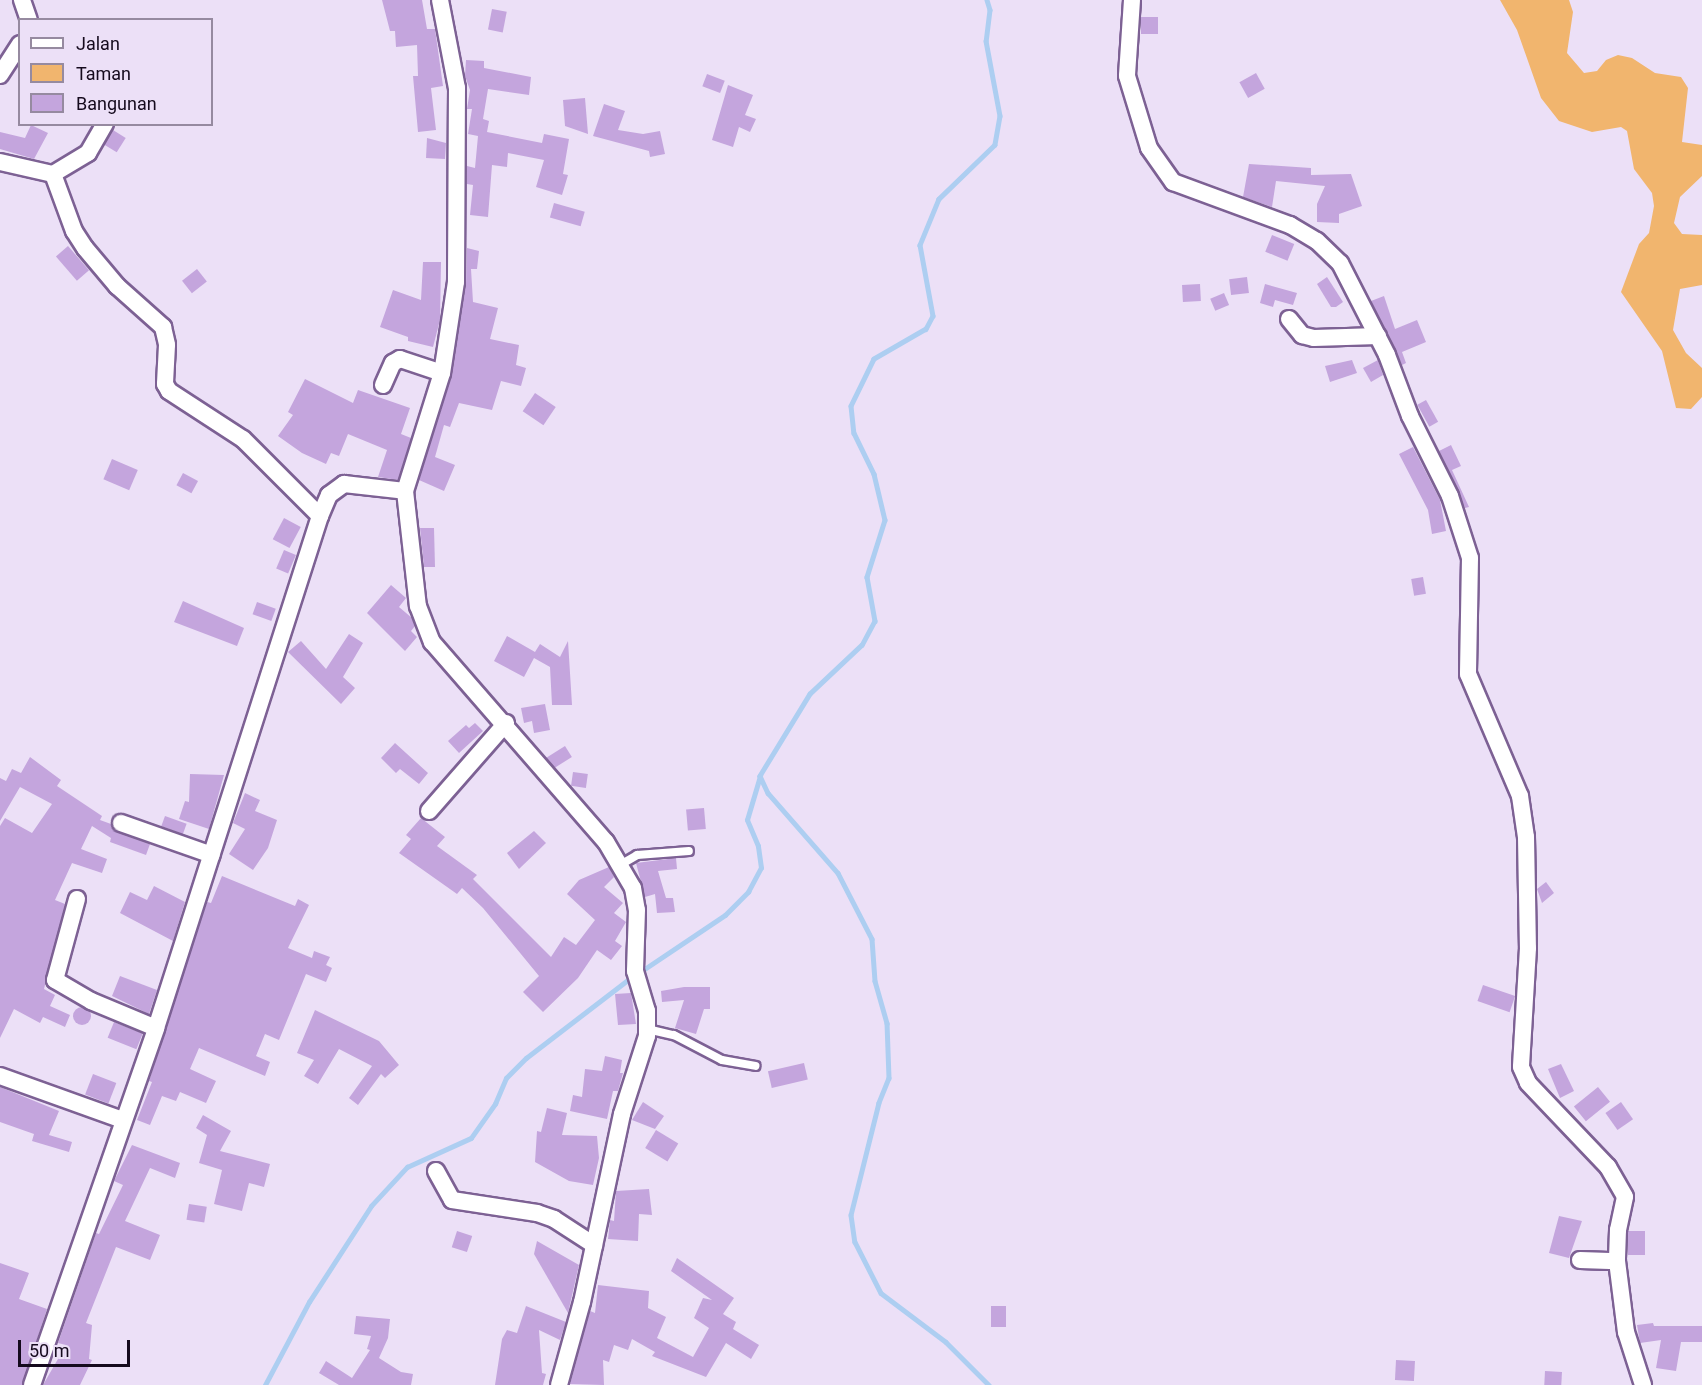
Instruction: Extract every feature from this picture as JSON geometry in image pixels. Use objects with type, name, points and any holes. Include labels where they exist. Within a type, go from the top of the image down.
[{"type":"street","points":[[22,0],[28,18]]},
{"type":"street","points":[[440,0],[458,88],[456,282],[442,373],[405,491],[405,518],[423,625],[432,642],[506,723],[606,842],[620,865],[633,888],[637,910],[635,971],[647,1011],[647,1029],[622,1114],[594,1245],[559,1385]]},
{"type":"street","points":[[1132,0],[1127,76],[1149,148],[1173,182],[1290,225],[1317,241],[1340,262],[1378,336],[1410,416],[1450,496],[1470,558],[1468,674],[1520,796],[1526,837],[1528,948],[1521,1067],[1528,1083],[1608,1167],[1625,1197],[1618,1230],[1617,1261],[1626,1332],[1643,1385]]},
{"type":"street","points":[[0,75],[18,47]]},
{"type":"street","points":[[0,162],[52,174],[88,153],[104,126]]},
{"type":"street","points":[[52,174],[74,231],[85,248],[117,286],[163,327],[167,345],[165,384],[169,391],[243,439],[320,516]]},
{"type":"street","points":[[1289,319],[1302,335],[1314,338],[1378,336]]},
{"type":"street","points":[[382,385],[393,363],[400,359],[442,373]]},
{"type":"street","points":[[32,1385],[156,1028],[320,516],[329,495],[344,484],[405,491]]},
{"type":"street","points":[[429,811],[506,723]]},
{"type":"street","points":[[121,823],[212,855]]},
{"type":"street","points":[[77,899],[56,980],[91,1001],[156,1028]]},
{"type":"street","points":[[0,1076],[123,1120]]},
{"type":"street","points":[[436,1171],[452,1200],[537,1213],[555,1219],[594,1245]]},
{"type":"street","points":[[1580,1260],[1617,1261]]},
{"type":"lane","points":[[620,865],[637,855],[689,851]]},
{"type":"lane","points":[[647,1029],[674,1035],[722,1060],[755,1066]]},
{"type":"green space","points":[[1500,0],[1569,0],[1573,12],[1567,53],[1584,73],[1597,71],[1606,60],[1618,55],[1632,58],[1655,73],[1681,77],[1688,88],[1682,142],[1702,145],[1702,176],[1680,197],[1674,223],[1682,234],[1702,235],[1702,285],[1680,289],[1673,330],[1686,353],[1702,368],[1702,397],[1691,409],[1676,408],[1662,351],[1621,292],[1639,244],[1649,233],[1654,206],[1652,193],[1634,169],[1627,131],[1621,127],[1592,132],[1559,121],[1541,98],[1517,30]]},
{"type":"building","points":[[382,0],[422,0],[427,29],[435,29],[443,86],[431,88],[436,130],[418,132],[413,76],[418,76],[417,45],[396,47],[395,31],[390,31]]},
{"type":"building","points":[[492,9],[507,12],[503,32],[488,30]]},
{"type":"building","points":[[1141,17],[1158,17],[1158,34],[1141,34]]},
{"type":"building","points":[[466,60],[484,61],[484,68],[531,77],[529,95],[488,89],[483,119],[489,121],[487,132],[542,143],[544,134],[569,139],[563,174],[568,175],[562,195],[536,187],[544,160],[508,153],[507,167],[492,165],[488,217],[470,215],[473,185],[467,184],[467,166],[475,168],[478,136],[468,134],[472,109],[467,109],[470,90],[465,76]]},
{"type":"building","points":[[1256,73],[1265,89],[1248,98],[1239,82]]},
{"type":"building","points":[[707,74],[725,81],[720,93],[702,86]]},
{"type":"building","points":[[728,85],[753,95],[745,115],[756,119],[750,132],[739,127],[733,147],[712,140]]},
{"type":"building","points":[[585,98],[588,134],[565,126],[563,100]]},
{"type":"building","points":[[604,104],[625,111],[618,130],[643,134],[660,131],[665,154],[650,157],[649,151],[593,136]]},
{"type":"building","points":[[31,126],[48,133],[34,159],[0,149],[0,132],[25,138]]},
{"type":"building","points":[[113,130],[126,138],[117,152],[104,144]]},
{"type":"building","points":[[427,138],[446,143],[445,159],[426,158]]},
{"type":"building","points":[[1249,164],[1311,168],[1311,175],[1351,174],[1362,206],[1339,214],[1339,223],[1317,222],[1317,204],[1325,186],[1276,181],[1272,207],[1243,197]]},
{"type":"building","points":[[554,203],[585,212],[581,226],[550,217]]},
{"type":"building","points":[[1272,235],[1294,244],[1288,261],[1265,252]]},
{"type":"building","points":[[68,246],[89,270],[77,281],[56,256]]},
{"type":"building","points":[[467,248],[479,251],[477,269],[471,269],[473,302],[498,308],[490,339],[519,345],[516,365],[526,368],[521,386],[501,381],[492,410],[459,403],[450,427],[444,425],[435,457],[455,465],[444,491],[419,480],[452,375],[466,284]]},
{"type":"building","points":[[423,262],[441,262],[440,320],[433,347],[408,341],[408,337],[380,327],[393,290],[421,300]]},
{"type":"building","points":[[197,269],[207,282],[192,293],[182,281]]},
{"type":"building","points":[[1247,277],[1249,293],[1231,295],[1229,279]]},
{"type":"building","points":[[1327,277],[1343,302],[1336,307],[1331,307],[1317,284]]},
{"type":"building","points":[[1200,284],[1201,301],[1183,302],[1182,285]]},
{"type":"building","points":[[1265,284],[1297,293],[1293,305],[1275,300],[1273,307],[1260,303]]},
{"type":"building","points":[[1224,293],[1229,305],[1215,311],[1210,299]]},
{"type":"building","points":[[1384,296],[1395,329],[1417,320],[1426,342],[1402,352],[1406,363],[1402,365],[1371,301]]},
{"type":"building","points":[[1352,360],[1357,373],[1330,382],[1325,366]]},
{"type":"building","points":[[1378,360],[1383,375],[1371,382],[1363,368]]},
{"type":"building","points":[[305,379],[353,403],[358,390],[410,408],[401,434],[411,438],[398,480],[378,477],[387,450],[348,434],[339,456],[331,453],[326,464],[302,453],[278,436],[293,415],[288,412]]},
{"type":"building","points":[[535,393],[556,407],[543,425],[523,411]]},
{"type":"building","points":[[1426,400],[1438,422],[1429,427],[1417,405]]},
{"type":"building","points":[[1451,445],[1461,466],[1452,470],[1469,507],[1465,508],[1439,451]]},
{"type":"building","points":[[1413,447],[1440,500],[1446,531],[1432,534],[1428,510],[1399,454]]},
{"type":"building","points":[[112,459],[138,470],[129,490],[103,479]]},
{"type":"building","points":[[183,473],[198,481],[191,493],[176,485]]},
{"type":"building","points":[[284,518],[301,527],[290,548],[273,539]]},
{"type":"building","points":[[420,528],[434,528],[435,567],[424,567]]},
{"type":"building","points":[[284,550],[296,555],[288,573],[276,568]]},
{"type":"building","points":[[1423,577],[1426,594],[1414,596],[1411,579]]},
{"type":"building","points":[[391,585],[406,598],[399,607],[412,618],[415,626],[411,631],[417,637],[405,651],[367,613]]},
{"type":"building","points":[[183,601],[244,628],[237,646],[174,622]]},
{"type":"building","points":[[257,602],[276,609],[271,621],[253,614]]},
{"type":"building","points":[[349,634],[363,643],[343,677],[355,688],[341,704],[288,652],[301,641],[326,669]]},
{"type":"building","points":[[507,636],[535,652],[540,644],[560,657],[568,641],[572,705],[552,705],[550,667],[534,658],[524,677],[494,661]]},
{"type":"building","points":[[545,704],[550,730],[534,733],[532,721],[524,723],[521,708]]},
{"type":"building","points":[[475,723],[483,731],[459,753],[448,741],[466,725],[469,728]]},
{"type":"building","points":[[395,743],[428,773],[419,784],[400,769],[396,773],[381,758]]},
{"type":"building","points":[[565,746],[572,757],[553,769],[546,758]]},
{"type":"building","points":[[30,757],[61,780],[57,786],[102,816],[100,820],[111,824],[113,830],[150,844],[146,855],[110,842],[111,838],[92,826],[81,849],[107,859],[102,873],[72,863],[55,900],[65,904],[44,989],[55,995],[50,1006],[70,1015],[65,1027],[43,1017],[40,1023],[14,1009],[0,1038],[0,826],[5,818],[32,833],[52,804],[20,787],[0,821],[0,778],[6,781],[12,769],[21,773]]},
{"type":"building","points":[[573,772],[588,774],[586,788],[571,786]]},
{"type":"building","points":[[190,774],[224,775],[209,829],[179,819],[185,801],[189,802]]},
{"type":"building","points":[[245,793],[260,800],[255,811],[277,820],[268,848],[253,870],[229,854],[245,829],[233,823]]},
{"type":"building","points":[[704,808],[706,829],[688,830],[686,810]]},
{"type":"building","points":[[165,816],[187,824],[183,834],[161,826]]},
{"type":"building","points":[[421,818],[445,837],[437,846],[477,875],[473,879],[551,957],[564,937],[576,945],[595,920],[567,894],[579,880],[609,867],[614,877],[604,887],[623,903],[614,913],[626,922],[615,941],[622,946],[611,960],[597,950],[578,978],[543,1012],[523,992],[539,976],[483,908],[462,888],[457,894],[399,853],[411,839],[406,835]]},
{"type":"building","points":[[534,831],[546,843],[519,869],[507,853]]},
{"type":"building","points":[[676,858],[677,869],[658,871],[666,898],[673,898],[675,912],[657,913],[655,894],[645,897],[636,863]]},
{"type":"building","points":[[222,876],[295,906],[298,899],[309,905],[288,948],[312,958],[314,951],[330,957],[326,965],[332,968],[326,982],[306,974],[279,1040],[265,1034],[256,1056],[270,1062],[265,1076],[199,1048],[190,1069],[216,1081],[206,1103],[180,1092],[176,1101],[162,1096],[150,1125],[137,1120],[152,1082],[149,1081],[207,902],[211,903]]},
{"type":"building","points":[[1546,882],[1554,893],[1542,903],[1537,889]]},
{"type":"building","points":[[154,886],[185,902],[173,941],[120,913],[130,892],[147,900]]},
{"type":"building","points":[[120,976],[157,990],[149,1014],[112,996]]},
{"type":"building","points":[[1483,985],[1515,996],[1510,1012],[1477,1001]]},
{"type":"building","points":[[684,987],[710,987],[710,1009],[704,1009],[696,1034],[675,1028],[684,1000],[662,1002],[661,991]]},
{"type":"building","points":[[631,993],[636,1024],[618,1025],[615,994]]},
{"type":"building","points":[[82,1007],[88,1010],[91,1016],[88,1022],[82,1025],[76,1022],[73,1016],[76,1010]]},
{"type":"building","points":[[315,1010],[379,1041],[399,1065],[385,1078],[381,1074],[358,1105],[349,1098],[372,1066],[339,1049],[318,1084],[304,1076],[314,1060],[297,1053]]},
{"type":"building","points":[[114,1022],[143,1034],[136,1049],[108,1038]]},
{"type":"building","points":[[605,1056],[622,1060],[620,1073],[623,1073],[618,1091],[613,1091],[607,1119],[570,1111],[573,1095],[582,1097],[585,1069],[602,1071]]},
{"type":"building","points":[[804,1063],[808,1080],[772,1088],[768,1071]]},
{"type":"building","points":[[1561,1064],[1574,1091],[1560,1098],[1548,1069]]},
{"type":"building","points":[[93,1074],[116,1083],[108,1103],[85,1095]]},
{"type":"building","points":[[0,1087],[59,1111],[49,1135],[72,1142],[69,1152],[32,1141],[34,1134],[0,1122]]},
{"type":"building","points":[[1598,1087],[1610,1102],[1586,1121],[1574,1107]]},
{"type":"building","points":[[643,1102],[664,1116],[655,1129],[632,1120]]},
{"type":"building","points":[[1621,1102],[1633,1119],[1617,1130],[1605,1113]]},
{"type":"building","points":[[547,1108],[567,1113],[562,1135],[597,1136],[599,1158],[593,1185],[569,1181],[535,1162],[537,1131],[541,1132]]},
{"type":"building","points":[[203,1115],[231,1131],[220,1151],[270,1164],[264,1187],[249,1183],[242,1211],[214,1204],[222,1170],[199,1163],[207,1135],[196,1128]]},
{"type":"building","points":[[656,1130],[678,1143],[667,1161],[645,1148]]},
{"type":"building","points":[[132,1145],[180,1163],[175,1178],[150,1168],[125,1221],[160,1235],[150,1260],[116,1247],[86,1323],[92,1325],[89,1359],[92,1360],[80,1385],[43,1385],[66,1345],[58,1343],[96,1233],[99,1234],[123,1185],[114,1181]]},
{"type":"building","points":[[649,1189],[652,1215],[639,1214],[638,1241],[608,1239],[610,1220],[614,1221],[616,1191]]},
{"type":"building","points":[[189,1204],[207,1207],[204,1223],[186,1220]]},
{"type":"building","points":[[1559,1216],[1582,1221],[1569,1258],[1549,1253]]},
{"type":"building","points":[[457,1231],[472,1236],[467,1252],[452,1247]]},
{"type":"building","points":[[1628,1231],[1645,1231],[1645,1255],[1628,1255]]},
{"type":"building","points":[[537,1241],[579,1265],[568,1313],[534,1254]]},
{"type":"building","points":[[677,1258],[734,1298],[723,1314],[736,1322],[733,1329],[759,1345],[751,1359],[726,1343],[706,1377],[652,1356],[655,1352],[632,1339],[628,1350],[614,1345],[609,1362],[603,1360],[604,1385],[570,1384],[590,1311],[595,1313],[598,1285],[649,1291],[648,1308],[666,1317],[657,1338],[693,1357],[709,1328],[694,1318],[703,1298],[712,1300],[671,1271]]},
{"type":"building","points":[[0,1263],[29,1273],[19,1299],[47,1309],[22,1385],[0,1385]]},
{"type":"building","points":[[526,1306],[566,1322],[560,1340],[539,1330],[542,1373],[546,1374],[543,1385],[495,1385],[502,1339],[507,1330],[517,1333]]},
{"type":"building","points":[[991,1306],[1006,1306],[1006,1327],[991,1327]]},
{"type":"building","points":[[356,1316],[390,1319],[388,1338],[379,1358],[401,1372],[413,1374],[411,1385],[339,1385],[319,1373],[326,1361],[352,1378],[370,1350],[367,1349],[371,1336],[354,1334]]},
{"type":"building","points":[[1653,1323],[1654,1326],[1702,1326],[1702,1342],[1681,1342],[1676,1371],[1656,1368],[1661,1340],[1640,1343],[1637,1325]]},
{"type":"building","points":[[1396,1360],[1415,1361],[1414,1381],[1395,1380]]},
{"type":"building","points":[[1545,1371],[1562,1372],[1561,1385],[1544,1385]]},
{"type":"waterway","points":[[987,0],[990,10],[986,41],[1000,116],[995,145],[939,199],[920,245],[933,316],[926,329],[874,359],[851,406],[854,433],[874,474],[885,520],[867,577],[875,621],[862,645],[810,694],[760,776],[768,793],[838,873],[872,939],[875,981],[887,1023],[889,1078],[879,1103],[851,1215],[855,1242],[881,1293],[946,1342],[989,1385]]},
{"type":"waterway","points":[[640,972],[725,915],[748,892],[761,868],[758,846],[747,820],[760,776]]},
{"type":"waterway","points":[[265,1385],[309,1302],[371,1206],[407,1167],[471,1138],[495,1104],[506,1078],[526,1058],[633,976]]}]
